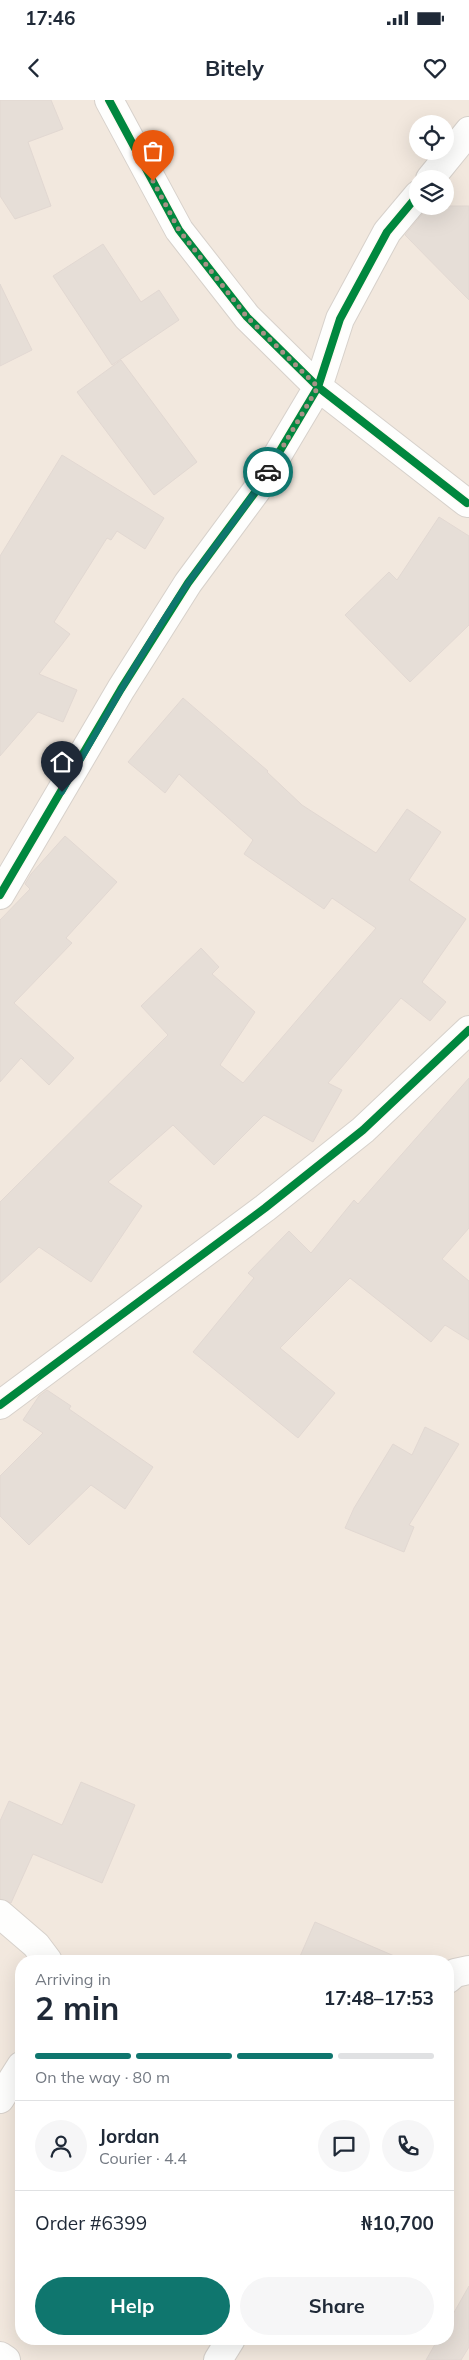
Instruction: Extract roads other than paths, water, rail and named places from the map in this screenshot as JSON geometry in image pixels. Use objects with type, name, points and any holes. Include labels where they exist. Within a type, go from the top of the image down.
[{"type":"street","points":[[109,100],[179,230],[247,317],[318,387],[467,503]]},
{"type":"street","points":[[437,170],[469,131]]},
{"type":"street","points":[[0,895],[121,690],[188,583],[256,491],[318,387],[340,319],[387,232],[409,205]]},
{"type":"street","points":[[0,1405],[264,1208],[355,1136],[469,1030]]},
{"type":"street","points":[[0,1914],[36,1945],[44,1955]]},
{"type":"street","points":[[454,1974],[469,1970]]},
{"type":"street","points":[[0,2100],[15,2076]]},
{"type":"street","points":[[218,2360],[227,2345]]},
{"type":"street","points":[[0,2356],[6,2360]]}]
